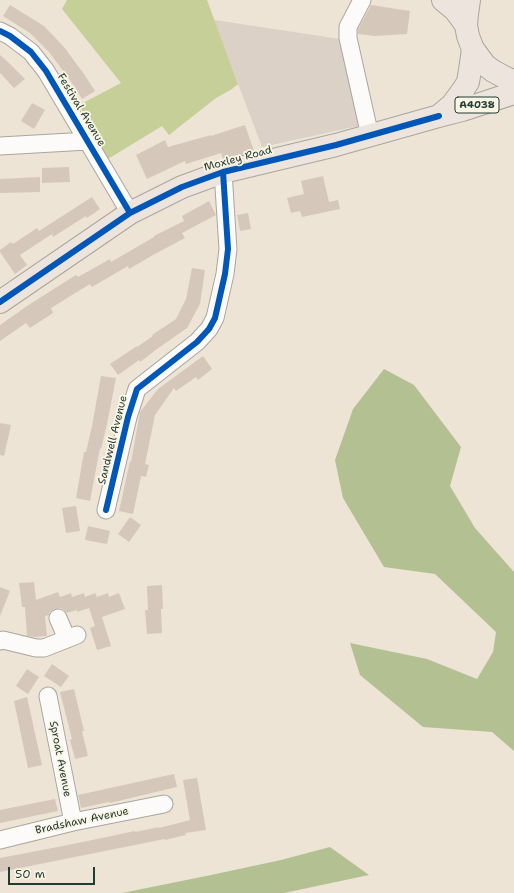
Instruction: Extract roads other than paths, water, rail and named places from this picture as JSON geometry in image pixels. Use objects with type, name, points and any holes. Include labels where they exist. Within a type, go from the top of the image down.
[{"type":"main road","points":[[444,0],[455,10],[466,25]]},
{"type":"main road","points":[[470,0],[466,25],[473,49],[485,65],[493,71],[514,81]]},
{"type":"main road","name":"Moxley Road","points":[[439,116],[452,105],[468,82],[473,49]]},
{"type":"main road","name":"Moxley Road","points":[[0,302],[130,213],[182,187],[223,172],[370,136],[462,110],[514,93]]},
{"type":"street","points":[[362,0],[348,27],[348,38],[370,136]]},
{"type":"street","name":"Festival Avenue","points":[[0,31],[10,36],[31,52],[46,71],[130,213]]},
{"type":"street","points":[[0,146],[88,141]]},
{"type":"street","name":"Sandwell Avenue","points":[[106,510],[128,417],[137,389],[197,342],[209,329],[215,318],[225,274],[228,249],[223,172]]},
{"type":"street","points":[[0,641],[3,640],[36,648],[44,648],[72,637],[58,618]]},
{"type":"street","name":"Sproat Avenue","points":[[48,696],[73,822]]},
{"type":"street","name":"Bradshaw Avenue","points":[[0,840],[73,822],[164,804]]}]
